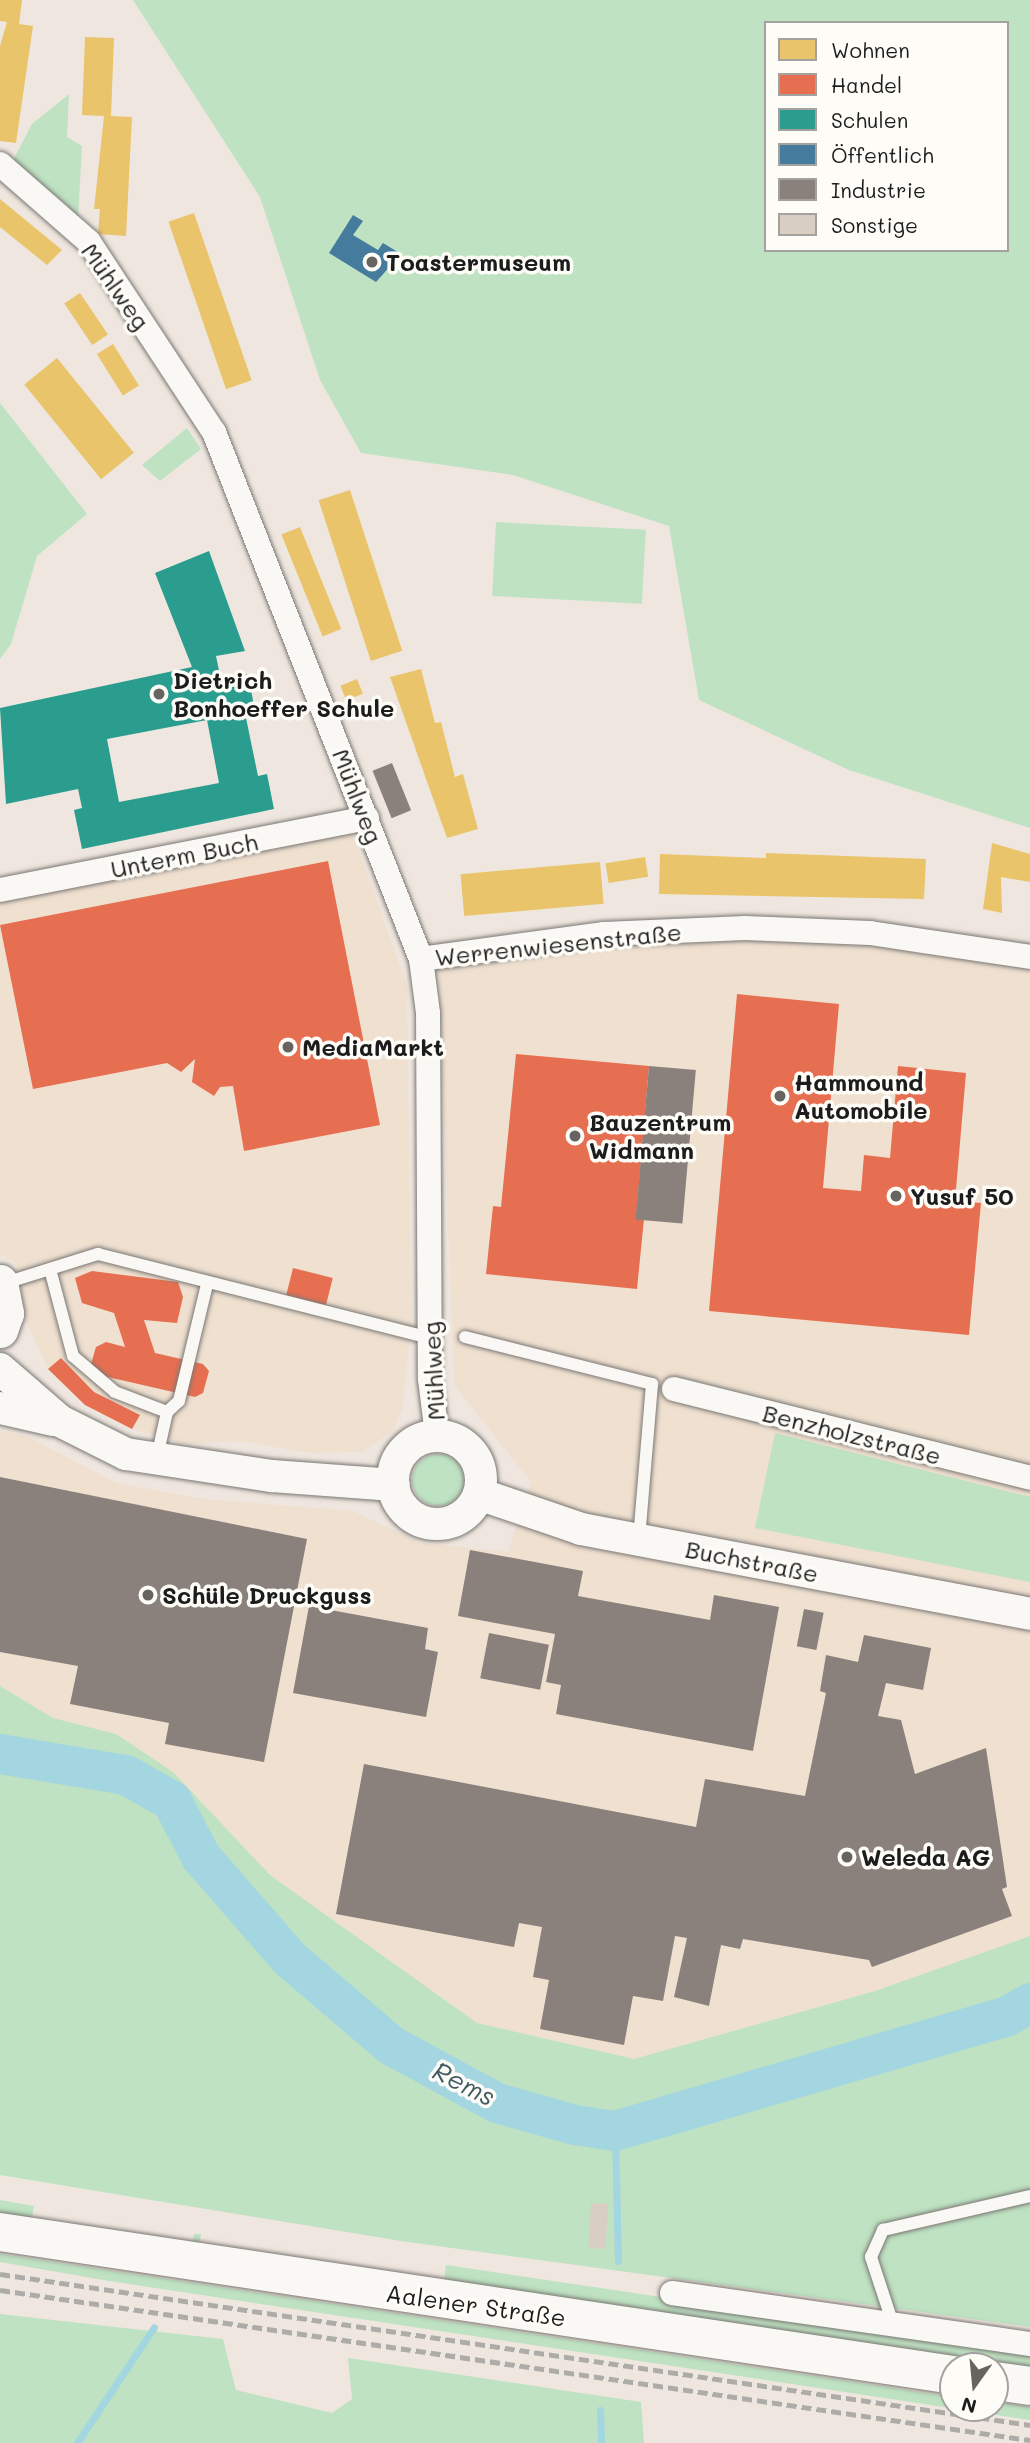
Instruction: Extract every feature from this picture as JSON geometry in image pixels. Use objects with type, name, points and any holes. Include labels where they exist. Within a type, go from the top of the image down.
[{"type":"main road","points":[[0,1330],[6,1313],[1,1283]]},
{"type":"main road","name":"Aalener Straße","points":[[0,2232],[939,2373]]},
{"type":"main road","points":[[1009,2383],[1030,2386]]},
{"type":"street","name":"Mühlweg","points":[[0,164],[89,242],[214,432],[421,959],[428,1013],[431,1338],[437,1435]]},
{"type":"street","name":"Unterm Buch","points":[[0,890],[367,818]]},
{"type":"street","name":"Werrenwiesenstraße","points":[[421,959],[604,934],[745,928],[870,933],[1030,957]]},
{"type":"street","points":[[0,1369],[60,1421]]},
{"type":"street","name":"Benzholzstraße","points":[[674,1389],[1030,1478]]},
{"type":"street","points":[[0,1408],[60,1421],[156,1461],[394,1485]]},
{"type":"street","points":[[437,1435],[473,1454],[479,1494],[466,1513],[432,1523],[411,1514],[394,1485],[400,1456],[437,1435]]},
{"type":"street","name":"Buchstraße","points":[[479,1494],[515,1511],[639,1540],[1030,1614]]},
{"type":"street","points":[[672,2293],[1030,2344]]},
{"type":"lane","points":[[1,1283],[98,1254],[190,1274],[207,1284],[431,1338]]},
{"type":"lane","points":[[50,1269],[74,1356],[115,1392],[167,1412]]},
{"type":"lane","points":[[156,1461],[167,1412],[179,1401],[207,1284]]},
{"type":"lane","points":[[465,1337],[652,1384],[639,1540]]},
{"type":"lane","points":[[893,2325],[871,2257],[883,2230],[1030,2196]]},
{"type":"shaded area","points":[[352,832],[407,985],[411,1328],[402,1410],[392,1432],[362,1452],[310,1453],[239,1441],[185,1444],[132,1429],[85,1405],[48,1369],[27,1323],[16,1263],[0,1254],[0,896]]},
{"type":"shaded area","points":[[789,925],[1030,955],[1030,1936],[875,1991],[634,2059],[477,2023],[270,1875],[173,1772],[116,1734],[53,1718],[0,1686],[0,1431],[27,1436],[116,1483],[204,1499],[353,1511],[421,1543],[508,1552],[531,1482],[454,1385],[438,941]]},
{"type":"green space","points":[[133,0],[1030,0],[1030,828],[849,770],[699,700],[669,526],[513,475],[361,453],[320,380],[260,197]]},
{"type":"green space","points":[[69,94],[67,137],[82,146],[78,220],[10,166],[32,124]]},
{"type":"green space","points":[[0,403],[87,514],[37,556],[11,644],[0,659]]},
{"type":"green space","points":[[187,428],[201,449],[160,481],[142,465]]},
{"type":"green space","points":[[496,522],[646,530],[642,604],[492,596]]},
{"type":"green space","points":[[775,1433],[1030,1497],[1030,1582],[755,1528]]},
{"type":"green space","points":[[438,1454],[448,1456],[456,1462],[462,1470],[462,1490],[456,1498],[448,1504],[438,1506],[428,1504],[420,1498],[414,1490],[412,1480],[414,1470],[420,1462],[428,1456]]},
{"type":"green space","points":[[0,1686],[53,1718],[116,1734],[173,1772],[270,1875],[477,2023],[634,2059],[875,1991],[1030,1936],[1030,2327],[401,2241],[0,2175]]},
{"type":"green space","points":[[0,2200],[34,2206],[31,2222],[191,2249],[194,2234],[201,2234],[199,2249],[444,2280],[446,2265],[1030,2352],[1030,2376],[1009,2370],[1009,2352],[939,2352],[939,2363],[0,2222]]},
{"type":"green space","points":[[0,2254],[939,2395],[939,2406],[109,2281],[0,2262]]},
{"type":"green space","points":[[0,2314],[223,2339],[236,2390],[332,2413],[352,2399],[348,2358],[641,2402],[644,2443],[0,2443]]},
{"type":"green space","points":[[1009,2404],[1030,2407],[1030,2420],[1009,2417]]},
{"type":"building: Wohnen","points":[[0,0],[22,0],[19,24],[33,26],[16,143],[0,141],[0,46],[7,22],[0,21]]},
{"type":"building: Wohnen","points":[[85,37],[114,38],[111,116],[132,117],[126,236],[98,234],[100,209],[94,209],[104,116],[82,115]]},
{"type":"building: Wohnen","points":[[0,199],[62,250],[47,265],[0,227]]},
{"type":"building: Wohnen","points":[[194,213],[252,380],[226,389],[168,222]]},
{"type":"building: Wohnen","points":[[80,293],[108,334],[92,345],[64,304]]},
{"type":"building: Wohnen","points":[[113,344],[139,386],[123,396],[97,354]]},
{"type":"building: Wohnen","points":[[57,358],[134,453],[101,479],[24,384]]},
{"type":"building: Wohnen","points":[[350,490],[402,651],[371,661],[319,500]]},
{"type":"building: Wohnen","points":[[300,527],[341,629],[323,636],[281,534]]},
{"type":"building: Wohnen","points":[[421,669],[435,723],[441,722],[455,777],[463,774],[478,829],[447,838],[390,677]]},
{"type":"building: Wohnen","points":[[357,679],[363,694],[346,701],[340,686]]},
{"type":"building: Wohnen","points":[[992,843],[1030,854],[1030,882],[1001,877],[1002,913],[983,909]]},
{"type":"building: Wohnen","points":[[766,853],[926,859],[924,899],[659,894],[660,854],[766,858]]},
{"type":"building: Wohnen","points":[[645,857],[648,877],[609,883],[605,863]]},
{"type":"building: Wohnen","points":[[600,862],[604,904],[464,916],[461,874]]},
{"type":"building: Handel","points":[[328,861],[380,1125],[244,1151],[233,1086],[220,1087],[214,1096],[192,1082],[195,1059],[181,1072],[167,1063],[33,1089],[0,925]]},
{"type":"building: Handel","points":[[737,994],[839,1004],[823,1188],[861,1191],[864,1155],[890,1158],[898,1066],[966,1073],[955,1201],[981,1203],[969,1335],[709,1311]]},
{"type":"building: Handel","name":"Bauzentrum Widmann","points":[[516,1054],[649,1066],[636,1219],[644,1219],[637,1289],[486,1274],[493,1206],[501,1207]]},
{"type":"building: Handel","points":[[293,1268],[333,1278],[326,1305],[286,1295]]},
{"type":"building: Handel","points":[[92,1271],[178,1282],[183,1297],[177,1323],[144,1320],[155,1353],[203,1364],[209,1371],[203,1393],[195,1397],[99,1375],[91,1364],[96,1347],[106,1342],[125,1347],[114,1313],[82,1303],[75,1278]]},
{"type":"building: Handel","points":[[61,1358],[94,1392],[140,1415],[132,1429],[85,1405],[48,1369]]},
{"type":"building: Schulen","name":"Dietrich Bonhoeffer Schule","points":[[209,551],[245,651],[216,656],[221,680],[248,674],[255,711],[245,713],[258,776],[267,774],[274,809],[82,849],[74,810],[82,808],[78,789],[6,804],[0,708],[192,667],[155,573]],"holes":[[[207,720],[219,783],[119,802],[107,739]]]},
{"type":"building: Öffentlich","points":[[353,215],[363,221],[353,235],[378,250],[383,243],[401,254],[376,282],[329,253]]},
{"type":"building: Industrie","points":[[392,763],[411,810],[392,818],[373,771]]},
{"type":"building: Industrie","points":[[649,1066],[696,1070],[682,1224],[636,1219]]},
{"type":"building: Industrie","name":"Schüle Druckguss","points":[[0,1477],[307,1539],[264,1762],[165,1744],[169,1723],[70,1704],[78,1666],[0,1652]]},
{"type":"building: Industrie","points":[[470,1550],[583,1571],[578,1596],[710,1620],[714,1595],[779,1607],[753,1751],[556,1714],[561,1685],[546,1682],[555,1634],[458,1616]]},
{"type":"building: Industrie","points":[[309,1606],[428,1628],[425,1649],[438,1652],[426,1717],[293,1693]]},
{"type":"building: Industrie","points":[[804,1609],[824,1613],[816,1650],[797,1646]]},
{"type":"building: Industrie","points":[[489,1633],[549,1645],[540,1690],[480,1678]]},
{"type":"building: Industrie","points":[[864,1635],[931,1648],[923,1690],[886,1683],[878,1716],[901,1720],[915,1774],[986,1748],[1007,1887],[1002,1889],[1012,1916],[872,1967],[869,1960],[743,1939],[740,1949],[721,1945],[709,2006],[674,1997],[687,1938],[675,1936],[663,2001],[633,1996],[624,2045],[540,2029],[549,1980],[533,1977],[542,1927],[519,1923],[514,1947],[336,1914],[364,1764],[696,1827],[705,1779],[805,1796],[826,1693],[820,1691],[826,1655],[858,1662]]},
{"type":"building: Sonstige","points":[[591,2203],[608,2204],[606,2249],[589,2248]]},
{"type":"waterway","name":"Rems","points":[[0,1754],[126,1775],[172,1801],[201,1857],[290,1959],[392,2046],[497,2103],[575,2125],[615,2131],[1006,2017],[1030,2003]]},
{"type":"waterway","points":[[615,2131],[618,2261]]},
{"type":"waterway","points":[[77,2443],[154,2327]]},
{"type":"waterway","points":[[600,2410],[601,2443]]},
{"type":"railway","points":[[0,2274],[1030,2425]]},
{"type":"railway","points":[[0,2290],[1030,2440]]},
{"type":"place","name":"Toastermuseum","points":[[372,262]]},
{"type":"place","name":"Dietrich Bonhoeffer Schule","points":[[159,694]]},
{"type":"place","name":"MediaMarkt","points":[[288,1047]]},
{"type":"place","name":"Hammound Automobile","points":[[780,1096]]},
{"type":"place","name":"Bauzentrum Widmann","points":[[575,1136]]},
{"type":"place","name":"Yusuf 50","points":[[896,1196]]},
{"type":"place","name":"Schüle Druckguss","points":[[148,1595]]},
{"type":"place","name":"Weleda AG","points":[[847,1857]]}]
